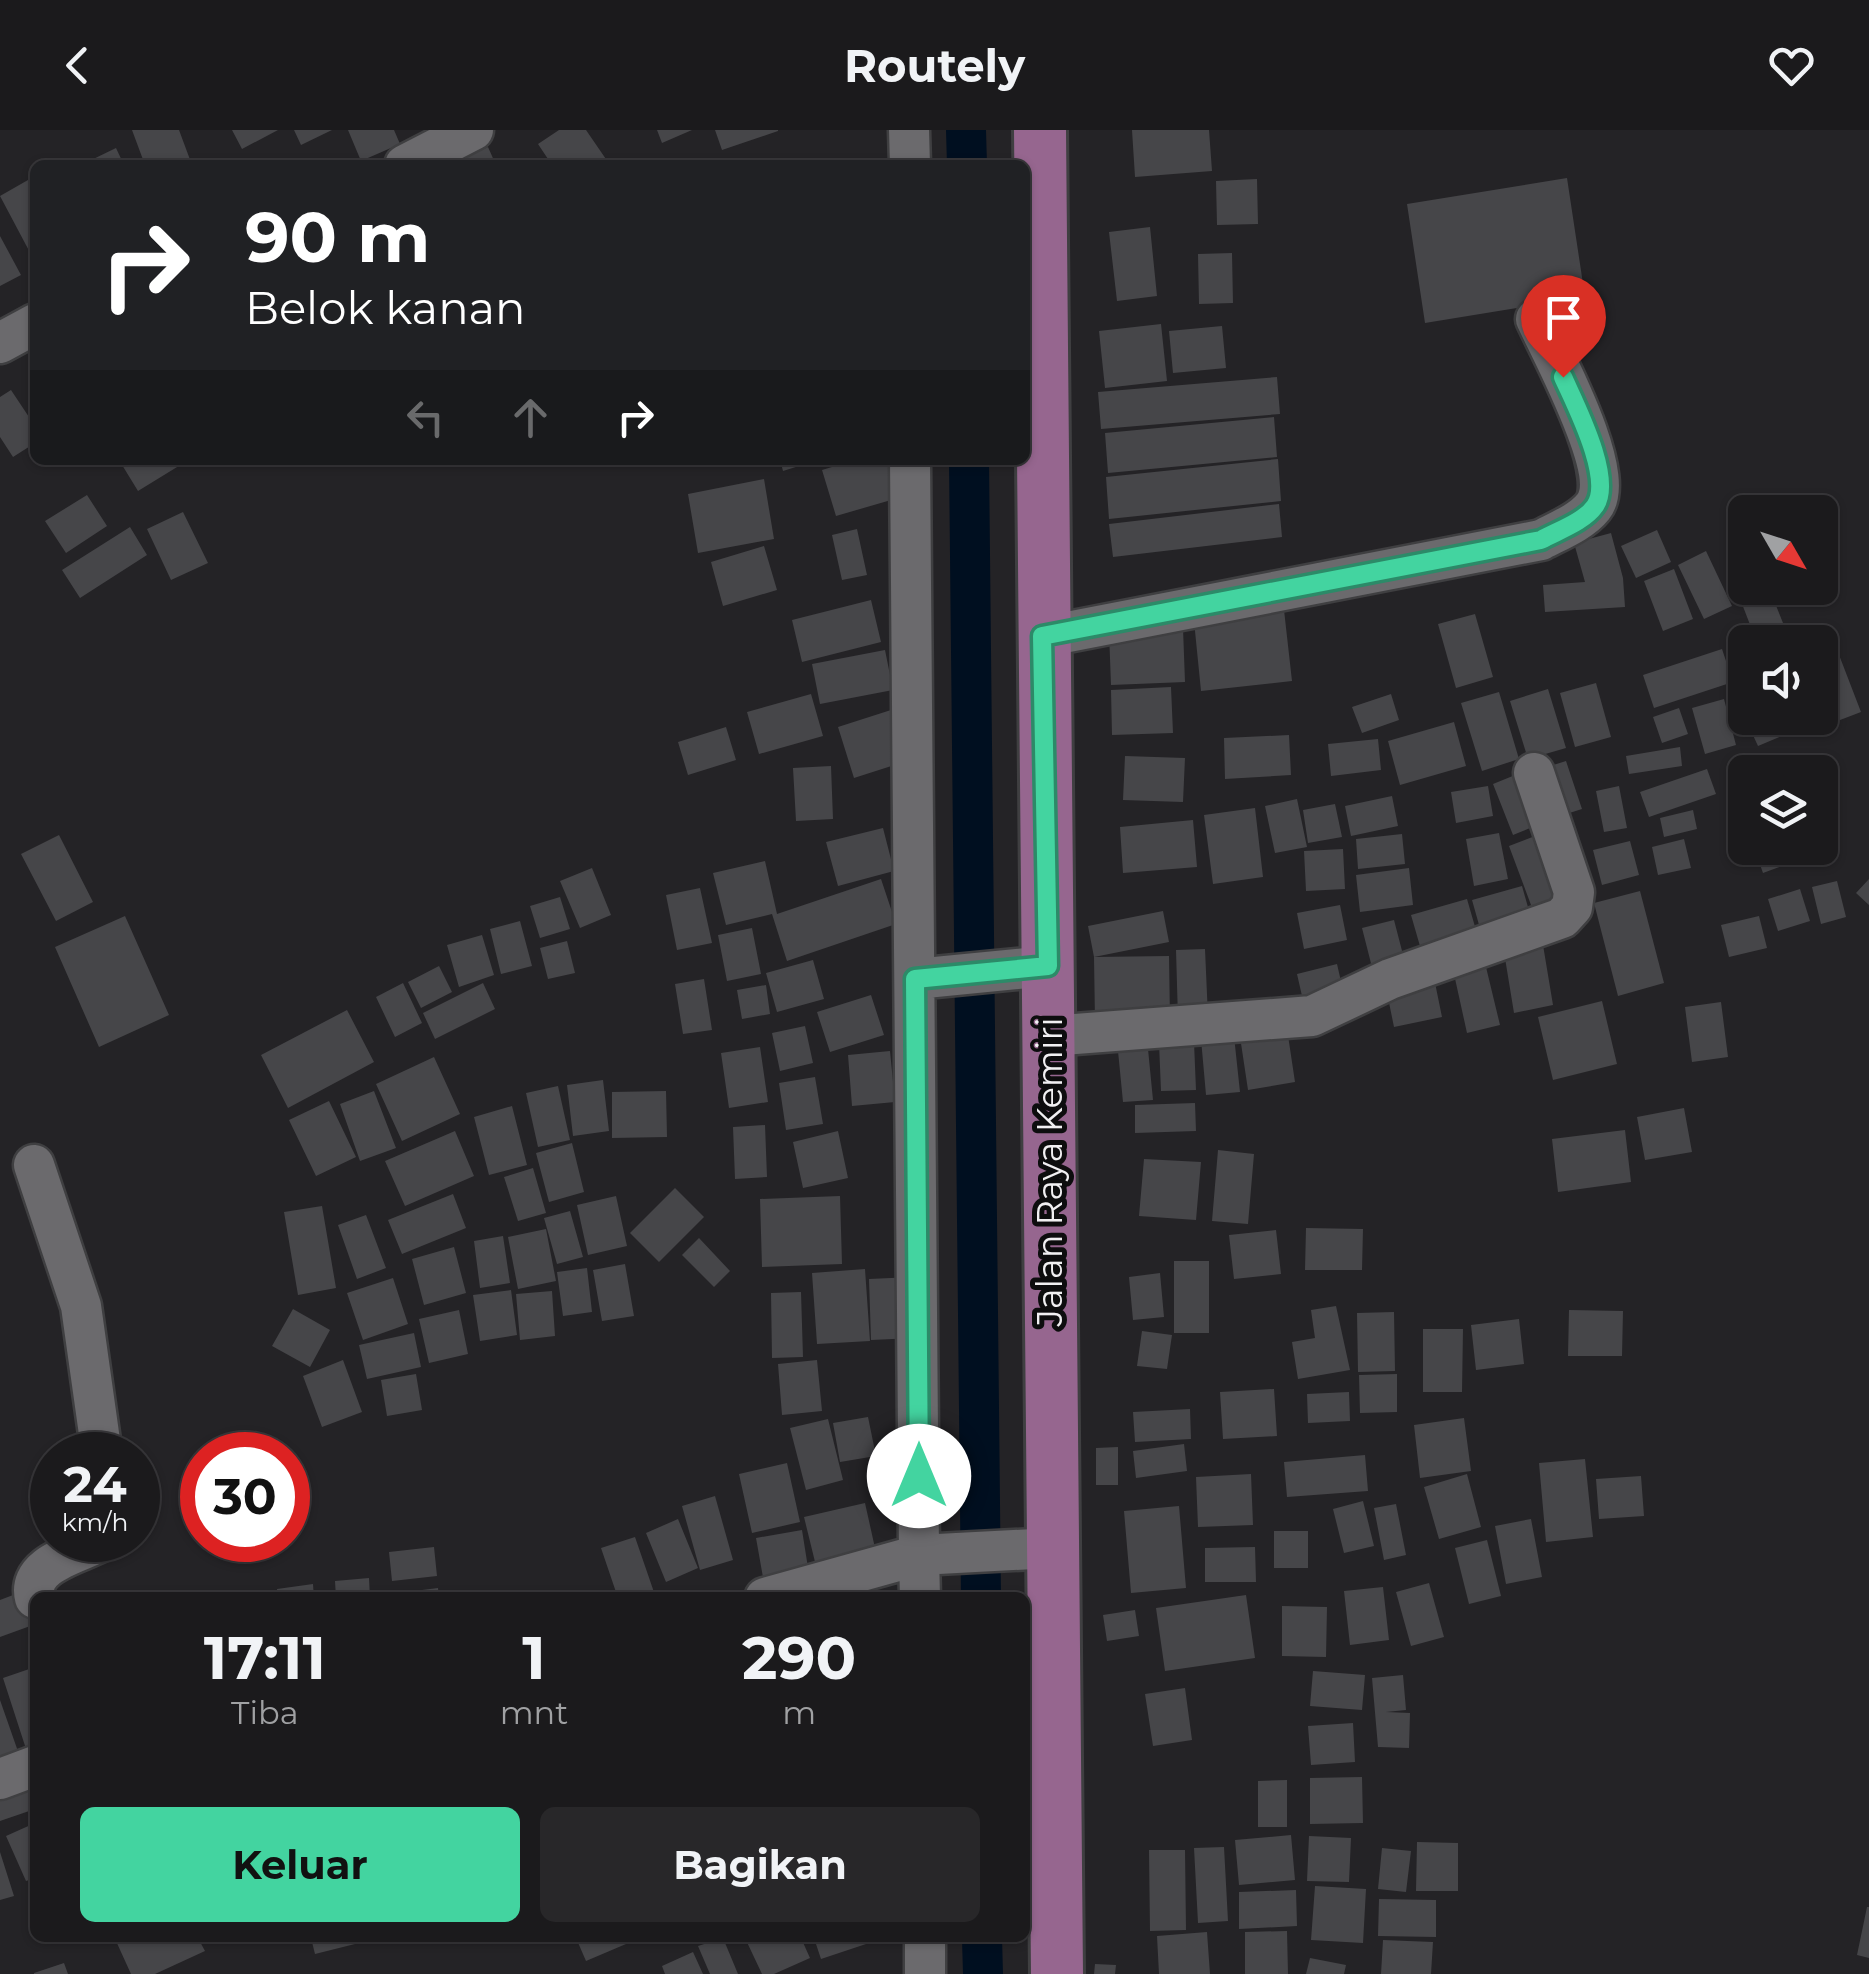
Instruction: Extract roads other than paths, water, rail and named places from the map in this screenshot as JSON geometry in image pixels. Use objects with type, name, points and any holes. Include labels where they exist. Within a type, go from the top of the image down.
[{"type":"main road","name":"Jalan Raya Kemiri","points":[[1040,130],[1042,636],[1033,969],[1049,1036],[1037,1549],[1056,1974]]},
{"type":"street","points":[[414,150],[473,130]]},
{"type":"street","points":[[909,130],[910,160]]},
{"type":"street","points":[[1042,636],[1541,540],[1584,516],[1596,505],[1600,489],[1589,436],[1536,319]]},
{"type":"street","points":[[0,343],[30,327]]},
{"type":"street","points":[[910,465],[926,1554],[921,1592]]},
{"type":"street","points":[[1049,1036],[1312,1016],[1390,979],[1562,918],[1572,908],[1574,892],[1534,772]]},
{"type":"street","points":[[920,979],[1033,969]]},
{"type":"street","points":[[34,1165],[81,1306],[99,1432]]},
{"type":"street","points":[[787,1592],[926,1554],[1037,1549]]},
{"type":"street","points":[[35,1592],[34,1583],[42,1572],[61,1562]]},
{"type":"street","points":[[0,1779],[30,1768]]},
{"type":"street","points":[[924,1942],[925,1974]]},
{"type":"waterway","points":[[966,130],[967,160]]},
{"type":"waterway","points":[[969,465],[981,1592]]},
{"type":"waterway","points":[[982,1942],[983,1974]]}]
